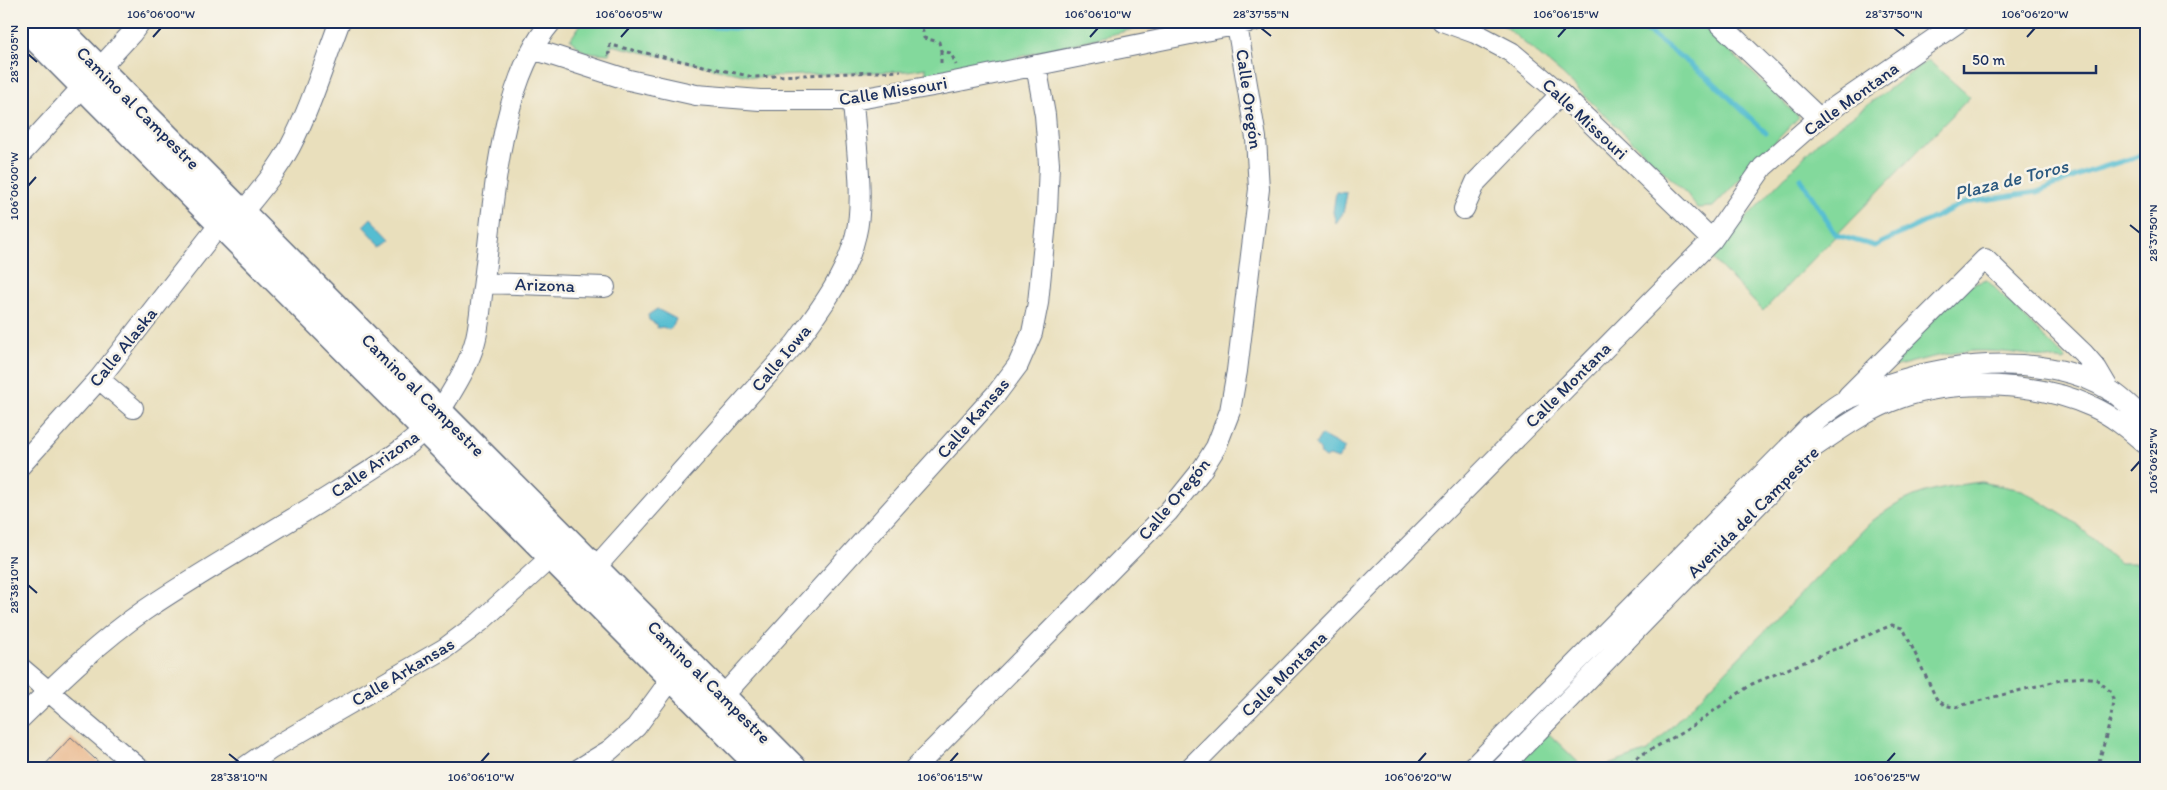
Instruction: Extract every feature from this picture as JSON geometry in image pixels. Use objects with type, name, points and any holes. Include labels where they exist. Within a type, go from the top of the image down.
[{"type":"street","name":"Camino al Campestre","points":[[52,21],[91,78],[220,224],[595,568],[795,769]]},
{"type":"street","points":[[21,154],[141,21]]},
{"type":"street","points":[[242,213],[272,176],[289,148],[302,121],[340,21]]},
{"type":"street","name":"Calle Arizona","points":[[21,718],[102,642],[144,611],[384,462],[432,420],[459,380],[474,344],[501,153],[510,109],[533,49],[552,21]]},
{"type":"street","name":"Calle Missouri","points":[[1442,21],[1475,33],[1511,52],[1561,94],[1712,240]]},
{"type":"street","points":[[1717,21],[1818,118]]},
{"type":"street","name":"Calle Montana","points":[[1189,769],[1712,240],[1763,167],[1818,118],[1960,21]]},
{"type":"street","name":"Calle Missouri","points":[[533,49],[629,80],[696,95],[760,100],[853,100],[1246,23]]},
{"type":"street","name":"Calle Oregón","points":[[914,769],[1168,512],[1201,471],[1216,447],[1230,411],[1237,372],[1258,189],[1256,138],[1246,23]]},
{"type":"street","name":"Camino al Campestre","points":[[21,24],[91,78],[242,213],[432,420],[551,557],[762,769]]},
{"type":"street","name":"Calle Kansas","points":[[723,696],[997,393],[1018,365],[1032,333],[1038,303],[1047,212],[1048,144],[1036,65]]},
{"type":"street","points":[[1464,210],[1476,182],[1561,94]]},
{"type":"street","name":"Calle Iowa","points":[[595,568],[788,352],[822,306],[848,258],[856,234],[860,207],[853,100]]},
{"type":"street","name":"Calle Alaska","points":[[21,465],[99,379],[220,224]]},
{"type":"street","name":"Avenida del Campestre","points":[[1471,769],[1810,426],[1844,401],[1985,259],[2084,354],[2109,390],[2122,423]]},
{"type":"street","name":"Arizona","points":[[484,283],[605,287]]},
{"type":"street","name":"Avenida del Campestre","points":[[1501,769],[1814,448],[1856,419],[1900,398],[1983,365],[2027,366],[2084,378],[2109,390],[2146,421]]},
{"type":"street","name":"Avenida del Campestre","points":[[1844,401],[1893,382],[1949,378],[2058,393],[2094,407],[2122,423],[2146,444]]},
{"type":"street","points":[[99,379],[133,408]]},
{"type":"street","name":"Calle Arkansas","points":[[242,769],[271,749],[444,649],[480,622],[551,557]]},
{"type":"street","points":[[1606,632],[1620,648]]},
{"type":"street","points":[[21,668],[140,769]]},
{"type":"street","points":[[579,769],[610,750],[636,727],[672,678]]},
{"type":"path","points":[[921,21],[924,38],[939,42],[941,73]]},
{"type":"path","points":[[609,54],[610,44],[753,77],[906,71]]},
{"type":"path","points":[[940,51],[951,53],[958,70]]},
{"type":"path","points":[[1615,769],[1685,731],[1752,684],[1892,625],[1902,628],[1936,698],[1941,704],[1948,706],[1955,707],[2064,679],[2084,677],[2096,679],[2110,690],[2113,699],[2111,718],[2097,769]]},
{"type":"green space","points":[[583,21],[1167,21],[986,65],[926,75],[926,68],[907,71],[753,77],[611,45],[609,54],[585,52],[570,40]]},
{"type":"green space","points":[[1498,21],[1698,21],[1799,117],[1713,207],[1697,208],[1688,195],[1562,74]]},
{"type":"green space","points":[[1928,60],[1970,97],[1763,311],[1710,256],[1819,141]]},
{"type":"green space","points":[[1987,280],[2065,358],[2064,361],[2009,352],[1975,351],[1944,355],[1894,367],[1891,364],[1964,287]]},
{"type":"green space","points":[[1981,482],[2022,490],[2074,522],[2120,563],[2146,563],[2146,769],[1596,769],[1648,751],[1871,522],[1898,504],[1923,493],[1935,489]]},
{"type":"green space","points":[[1545,730],[1585,769],[1507,769]]},
{"type":"water","points":[[1336,192],[1347,193],[1343,213],[1336,223],[1333,212]]},
{"type":"water","points":[[371,218],[391,239],[382,246],[363,226]]},
{"type":"water","points":[[657,309],[676,319],[669,330],[663,327],[657,328],[656,324],[649,320],[648,315]]},
{"type":"water","points":[[1321,435],[1345,448],[1338,459],[1330,456],[1325,458],[1321,455],[1320,450],[1315,445]]},
{"type":"building","points":[[71,737],[106,769],[41,769]]},
{"type":"waterway","name":"Plaza de Toros","points":[[665,21],[675,25],[750,29],[865,24],[881,21]]},
{"type":"waterway","name":"Plaza de Toros","points":[[1634,21],[1711,80],[1766,133]]},
{"type":"waterway","name":"Plaza de Toros","points":[[1801,179],[1836,235],[1875,246],[1964,203],[2037,192],[2087,172],[2146,154]]}]
